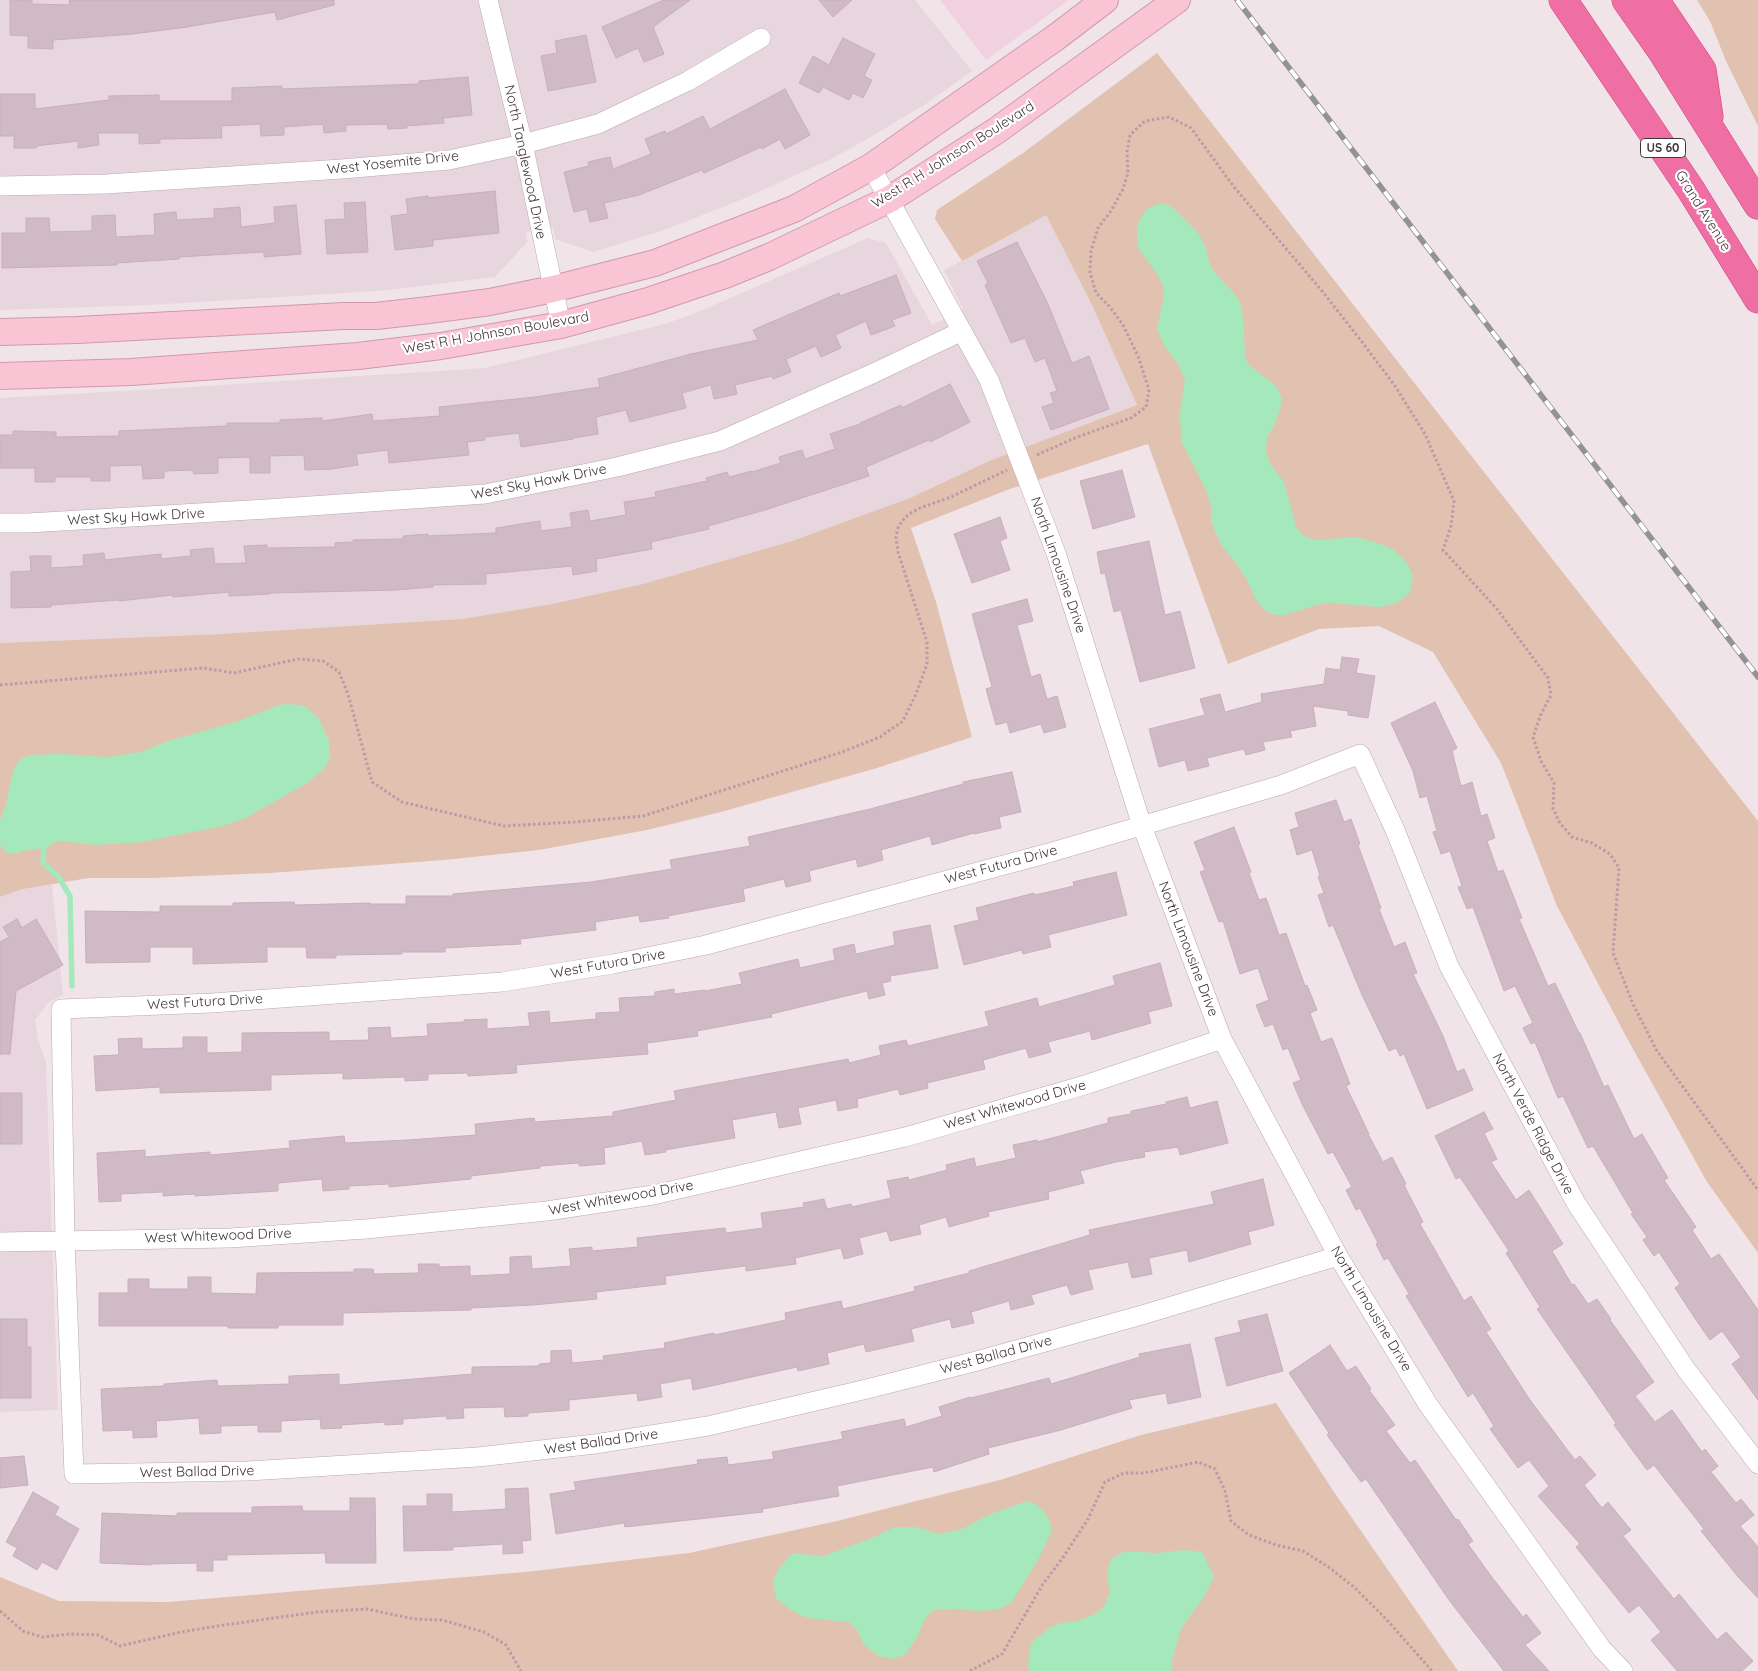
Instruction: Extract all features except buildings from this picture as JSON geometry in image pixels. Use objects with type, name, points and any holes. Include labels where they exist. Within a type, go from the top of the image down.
[{"type":"highway","name":"Grand Avenue","points":[[1563,0],[1691,190],[1758,299]]},
{"type":"highway","points":[[1626,0],[1663,53],[1758,204]]},
{"type":"highway","points":[[1655,0],[1702,70],[1711,128]]},
{"type":"main road","points":[[0,332],[376,316],[490,302],[552,289],[655,263],[794,209],[871,167],[1105,0]]},
{"type":"main road","name":"West R H Johnson Boulevard","points":[[0,376],[131,372],[358,356],[441,346],[561,325],[648,301],[725,275],[769,257],[890,199],[996,131],[1177,0]]},
{"type":"main road","points":[[1080,19],[1104,54]]},
{"type":"street","name":"North Tanglewood Drive","points":[[488,0],[523,144],[561,325]]},
{"type":"street","name":"West Yosemite Drive","points":[[0,186],[106,184],[449,160],[523,144],[598,124],[688,81],[761,38]]},
{"type":"street","name":"North Limousine Drive","points":[[871,167],[989,380],[1056,553],[1142,826],[1222,1039],[1338,1256],[1427,1403],[1602,1649],[1623,1671]]},
{"type":"street","name":"West Sky Hawk Drive","points":[[0,523],[38,523],[257,510],[484,494],[617,467],[720,441],[874,373],[962,331]]},
{"type":"street","name":"West Futura Drive","points":[[65,1240],[61,1009],[212,1003],[502,982],[613,964],[706,945],[1142,826],[1281,785],[1360,754]]},
{"type":"street","name":"North Verde Ridge Drive","points":[[1360,754],[1395,830],[1449,966],[1576,1203],[1685,1368],[1758,1464]]},
{"type":"street","name":"West Whitewood Drive","points":[[0,1242],[230,1238],[366,1229],[547,1212],[653,1195],[905,1136],[1088,1084],[1222,1039]]},
{"type":"street","name":"West Ballad Drive","points":[[65,1240],[74,1474],[248,1471],[478,1457],[595,1444],[708,1426],[973,1362],[1142,1315],[1338,1256]]},
{"type":"path","points":[[0,685],[203,668],[234,673],[298,659],[323,661],[339,672],[348,694],[372,782],[402,802],[504,826],[643,816],[842,752],[880,737],[903,721],[916,694],[926,664],[926,642],[898,552],[896,537],[902,520],[920,508],[951,497],[1077,438],[1131,418],[1146,407],[1150,390],[1138,356],[1123,325],[1109,306],[1096,293],[1090,272],[1091,251],[1098,228],[1111,211],[1123,189],[1128,173],[1127,152],[1130,135],[1145,121],[1169,117],[1191,128],[1234,187],[1322,291],[1362,342],[1395,386],[1425,434],[1454,501],[1451,526],[1443,550],[1497,609],[1548,678],[1551,695],[1540,714],[1534,737],[1541,761],[1554,783],[1553,809],[1560,823],[1572,837],[1592,843],[1610,854],[1619,868],[1613,953],[1633,1004],[1657,1051],[1758,1190]]},
{"type":"path","points":[[970,1671],[1002,1654],[1042,1584],[1062,1559],[1088,1518],[1105,1482],[1124,1473],[1144,1473],[1198,1462],[1215,1469],[1225,1491],[1231,1521],[1249,1535],[1276,1545],[1303,1551],[1330,1568],[1387,1620],[1432,1671]]},
{"type":"path","points":[[0,1611],[23,1630],[42,1637],[70,1634],[98,1635],[120,1646],[181,1632],[224,1625],[317,1612],[367,1609],[414,1619],[442,1620],[484,1632],[506,1645],[521,1671]]},
{"type":"shaded area","points":[[0,0],[915,0],[972,71],[927,103],[829,160],[743,199],[667,229],[593,252],[555,239],[553,227],[526,232],[527,242],[495,277],[389,290],[149,305],[0,310]]},
{"type":"shaded area","points":[[940,0],[1069,0],[986,60]]},
{"type":"shaded area","points":[[1697,0],[1758,0],[1758,126],[1726,61],[1710,21]]},
{"type":"shaded area","points":[[1157,53],[1758,821],[1758,1253],[1707,1182],[1628,1040],[1557,906],[1501,763],[1433,652],[1379,626],[1319,629],[1228,664],[1148,444],[1007,490],[911,528],[936,602],[972,737],[877,768],[721,812],[647,830],[539,850],[444,860],[270,873],[151,878],[89,878],[23,889],[0,897],[0,643],[220,634],[462,619],[552,604],[643,584],[792,541],[910,498],[989,461],[1137,405],[1091,303],[1046,215],[962,261],[935,219],[937,210],[1023,153]]},
{"type":"shaded area","points":[[1164,203],[1175,209],[1199,234],[1206,248],[1212,268],[1239,300],[1244,329],[1245,357],[1249,365],[1274,384],[1279,391],[1282,399],[1281,406],[1275,424],[1267,437],[1266,453],[1271,465],[1284,482],[1297,529],[1304,536],[1317,540],[1358,537],[1394,550],[1408,564],[1413,576],[1410,593],[1397,603],[1379,607],[1330,603],[1320,604],[1282,616],[1272,614],[1262,608],[1256,600],[1247,580],[1220,543],[1211,521],[1211,505],[1206,490],[1181,441],[1180,414],[1185,380],[1178,364],[1165,347],[1157,329],[1164,297],[1163,286],[1157,274],[1138,248],[1137,231],[1139,220],[1146,210]]},
{"type":"shaded area","points":[[1046,215],[1091,303],[1137,405],[1116,414],[989,461],[910,498],[792,541],[643,584],[552,604],[462,619],[220,634],[0,643],[0,398],[485,368],[661,325],[691,315],[868,238],[886,243],[932,325],[963,309],[944,270]]},
{"type":"shaded area","points":[[279,705],[305,706],[319,719],[329,741],[330,759],[323,770],[307,783],[246,818],[223,826],[142,842],[96,845],[56,841],[48,847],[14,854],[6,852],[0,845],[0,820],[6,805],[13,771],[22,758],[30,755],[61,754],[106,757],[141,752],[168,741],[236,722]]},
{"type":"shaded area","points":[[52,884],[63,995],[49,1002],[35,1020],[38,1039],[46,1063],[58,1410],[0,1412],[0,897],[23,889]]},
{"type":"shaded area","points":[[1276,1403],[1334,1492],[1458,1671],[0,1671],[0,1577],[59,1601],[168,1602],[525,1572],[689,1553],[837,1521],[1000,1480],[1141,1435]]},
{"type":"shaded area","points":[[1027,1501],[1037,1505],[1047,1515],[1052,1530],[1040,1556],[1012,1602],[999,1609],[979,1611],[934,1610],[926,1617],[917,1637],[905,1655],[892,1659],[878,1656],[864,1645],[857,1630],[849,1622],[807,1618],[792,1611],[776,1599],[773,1581],[780,1567],[792,1553],[823,1556],[870,1539],[895,1527],[916,1527],[939,1534],[962,1529],[988,1515]]},
{"type":"shaded area","points":[[1185,1550],[1202,1552],[1214,1577],[1204,1597],[1182,1627],[1171,1664],[1173,1671],[1029,1671],[1031,1643],[1049,1628],[1060,1623],[1077,1621],[1093,1615],[1104,1607],[1110,1592],[1107,1577],[1108,1567],[1112,1558],[1125,1551],[1156,1553]]},
{"type":"waterway","points":[[44,842],[43,863],[58,876],[70,896],[72,986]]},
{"type":"railway","points":[[1237,0],[1758,677]]}]
